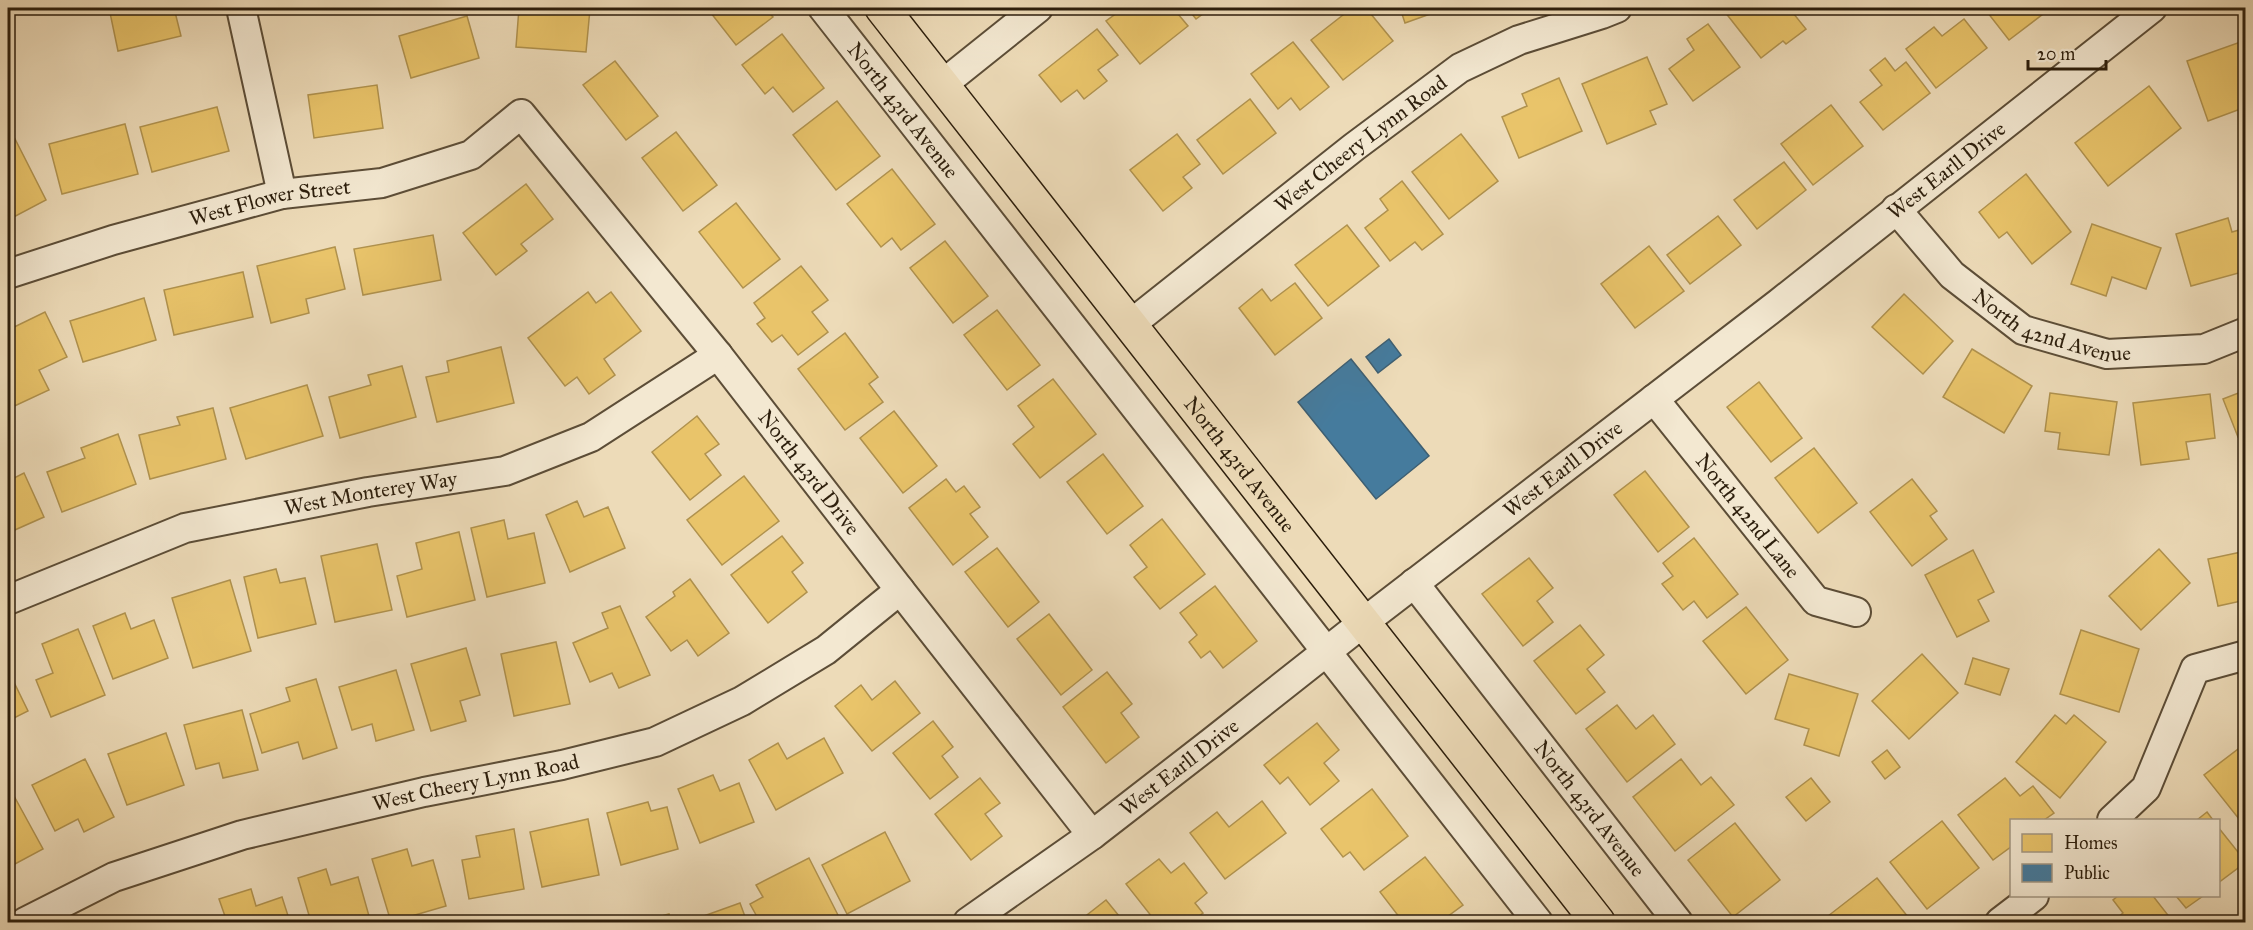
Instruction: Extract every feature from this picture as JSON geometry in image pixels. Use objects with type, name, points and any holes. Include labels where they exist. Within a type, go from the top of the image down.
[{"type":"main road","name":"North 43rd Avenue","points":[[882,8],[1598,922]]},
{"type":"street","points":[[241,8],[282,194]]},
{"type":"street","name":"North 43rd Avenue","points":[[823,8],[1538,922]]},
{"type":"street","points":[[942,84],[1038,8]]},
{"type":"street","name":"West Cheery Lynn Road","points":[[1131,324],[1354,147],[1460,68],[1519,40],[1617,8]]},
{"type":"street","name":"West Earll Drive","points":[[968,922],[1092,835],[1654,399],[2152,8]]},
{"type":"street","name":"West Flower Street","points":[[8,274],[113,240],[282,194],[382,183],[471,155],[521,114]]},
{"type":"street","name":"North 43rd Drive","points":[[521,114],[718,355],[1092,835]]},
{"type":"street","name":"North 42nd Avenue","points":[[1896,209],[1952,275],[2023,330],[2107,354],[2204,349],[2246,332]]},
{"type":"street","name":"West Monterey Way","points":[[8,600],[184,528],[368,492],[505,471],[591,437],[718,355]]},
{"type":"street","name":"North 42nd Lane","points":[[1654,399],[1816,601],[1856,612]]},
{"type":"street","name":"North 43rd Avenue","points":[[1414,583],[1678,922]]},
{"type":"street","name":"West Cheery Lynn Road","points":[[26,922],[114,877],[242,835],[424,792],[562,765],[655,742],[742,700],[826,650],[900,590]]},
{"type":"street","points":[[2113,819],[2145,788],[2195,669],[2246,655]]},
{"type":"street","points":[[2000,922],[2033,897]]},
{"type":"building: Homes","points":[[109,8],[174,8],[181,36],[118,51]]},
{"type":"building: Homes","points":[[519,8],[590,9],[586,52],[516,47]]},
{"type":"building: Homes","points":[[707,8],[765,8],[773,17],[736,45]]},
{"type":"building: Homes","points":[[1124,8],[1173,8],[1188,26],[1140,64],[1106,21]]},
{"type":"building: Homes","points":[[1187,8],[1211,8],[1196,19]]},
{"type":"building: Homes","points":[[1352,8],[1366,8],[1393,41],[1343,80],[1311,40]]},
{"type":"building: Homes","points":[[1400,8],[1447,8],[1405,23]]},
{"type":"building: Homes","points":[[1730,8],[1789,8],[1806,29],[1786,44],[1783,41],[1761,58],[1725,12]]},
{"type":"building: Homes","points":[[1984,8],[2051,8],[2009,40]]},
{"type":"building: Homes","points":[[467,16],[479,58],[411,78],[399,36]]},
{"type":"building: Homes","points":[[1964,19],[1987,48],[1936,88],[1906,49],[1934,27],[1942,36]]},
{"type":"building: Homes","points":[[1708,24],[1740,67],[1693,101],[1669,69],[1694,50],[1687,39]]},
{"type":"building: Homes","points":[[1097,29],[1118,55],[1098,70],[1107,81],[1084,99],[1077,90],[1061,102],[1039,75]]},
{"type":"building: Homes","points":[[782,34],[824,88],[793,112],[773,87],[765,94],[742,65]]},
{"type":"building: Homes","points":[[2246,40],[2246,107],[2208,121],[2187,61]]},
{"type":"building: Homes","points":[[1293,42],[1329,87],[1300,110],[1291,98],[1278,109],[1251,74]]},
{"type":"building: Homes","points":[[1647,57],[1667,104],[1650,111],[1656,124],[1607,144],[1582,84]]},
{"type":"building: Homes","points":[[1885,58],[1895,71],[1906,62],[1930,93],[1883,130],[1860,102],[1882,85],[1870,70]]},
{"type":"building: Homes","points":[[615,61],[658,116],[626,140],[583,85]]},
{"type":"building: Homes","points":[[1559,78],[1582,131],[1519,158],[1502,117],[1527,106],[1522,94]]},
{"type":"building: Homes","points":[[377,85],[383,128],[314,138],[308,95]]},
{"type":"building: Homes","points":[[2149,86],[2181,128],[2108,186],[2075,143]]},
{"type":"building: Homes","points":[[1250,99],[1276,133],[1223,174],[1197,140]]},
{"type":"building: Homes","points":[[837,101],[880,156],[836,190],[793,135]]},
{"type":"building: Homes","points":[[1831,105],[1863,146],[1813,185],[1781,144]]},
{"type":"building: Homes","points":[[217,107],[229,151],[152,172],[140,127]]},
{"type":"building: Homes","points":[[125,124],[138,174],[62,194],[49,144]]},
{"type":"building: Homes","points":[[10,129],[46,200],[8,220],[8,131]]},
{"type":"building: Homes","points":[[676,132],[717,185],[683,211],[642,158]]},
{"type":"building: Homes","points":[[1177,134],[1200,164],[1183,177],[1192,188],[1163,211],[1130,170]]},
{"type":"building: Homes","points":[[1461,134],[1498,181],[1449,219],[1412,172]]},
{"type":"building: Homes","points":[[1784,162],[1806,190],[1757,229],[1734,200]]},
{"type":"building: Homes","points":[[892,169],[935,224],[901,250],[892,238],[881,247],[847,204]]},
{"type":"building: Homes","points":[[2026,174],[2071,232],[2032,264],[2007,232],[1999,238],[1979,212]]},
{"type":"building: Homes","points":[[1402,181],[1443,234],[1422,250],[1415,242],[1390,261],[1365,228],[1388,210],[1380,199]]},
{"type":"building: Homes","points":[[526,184],[553,219],[521,244],[527,251],[496,275],[463,233]]},
{"type":"building: Homes","points":[[736,203],[780,259],[743,288],[699,232]]},
{"type":"building: Homes","points":[[1718,216],[1741,245],[1690,284],[1667,255]]},
{"type":"building: Homes","points":[[2228,218],[2232,232],[2246,228],[2246,271],[2191,286],[2176,234]]},
{"type":"building: Homes","points":[[2092,224],[2161,248],[2146,289],[2112,277],[2106,296],[2071,284]]},
{"type":"building: Homes","points":[[1347,225],[1379,266],[1328,306],[1295,265]]},
{"type":"building: Homes","points":[[433,235],[441,280],[363,295],[354,249]]},
{"type":"building: Homes","points":[[945,241],[988,296],[953,323],[910,268]]},
{"type":"building: Homes","points":[[1649,246],[1684,291],[1635,328],[1601,284]]},
{"type":"building: Homes","points":[[335,247],[345,289],[306,299],[309,313],[271,323],[257,266]]},
{"type":"building: Homes","points":[[801,266],[828,300],[812,312],[828,332],[798,355],[782,335],[772,342],[757,324],[765,318],[754,303]]},
{"type":"building: Homes","points":[[243,272],[253,317],[174,335],[164,290]]},
{"type":"building: Homes","points":[[1295,283],[1322,318],[1275,355],[1239,308],[1262,289],[1271,301]]},
{"type":"building: Homes","points":[[588,292],[596,303],[611,292],[641,331],[604,359],[615,375],[589,394],[577,377],[565,386],[528,338]]},
{"type":"building: Homes","points":[[1904,294],[1953,341],[1923,374],[1872,327]]},
{"type":"building: Homes","points":[[144,298],[156,340],[83,362],[70,321]]},
{"type":"building: Homes","points":[[997,310],[1040,365],[1007,390],[964,335]]},
{"type":"building: Homes","points":[[45,312],[67,357],[39,370],[49,390],[8,409],[8,330]]},
{"type":"building: Homes","points":[[845,333],[878,377],[869,384],[883,402],[845,430],[798,369]]},
{"type":"building: Homes","points":[[501,347],[514,403],[437,422],[426,377],[449,372],[447,361]]},
{"type":"building: Homes","points":[[1972,349],[2032,386],[2004,433],[1943,397]]},
{"type":"building: Homes","points":[[402,366],[416,417],[340,438],[329,397],[371,385],[368,375]]},
{"type":"building: Homes","points":[[1053,379],[1096,434],[1040,478],[1013,444],[1034,427],[1018,406]]},
{"type":"building: Homes","points":[[1759,382],[1802,438],[1771,462],[1727,407]]},
{"type":"building: Homes","points":[[307,385],[323,436],[246,459],[230,408]]},
{"type":"building: Homes","points":[[2246,390],[2246,434],[2238,437],[2223,399]]},
{"type":"building: Homes","points":[[2050,393],[2117,402],[2109,455],[2058,449],[2060,433],[2045,431]]},
{"type":"building: Homes","points":[[2210,394],[2215,438],[2186,442],[2189,459],[2141,465],[2133,403]]},
{"type":"building: Homes","points":[[213,408],[226,459],[150,479],[139,435],[180,425],[177,417]]},
{"type":"building: Homes","points":[[894,411],[937,466],[903,493],[860,438]]},
{"type":"building: Homes","points":[[697,416],[719,444],[705,454],[721,475],[690,500],[652,452]]},
{"type":"building: Homes","points":[[118,434],[136,484],[62,512],[47,472],[85,458],[81,448]]},
{"type":"building: Homes","points":[[1814,448],[1857,503],[1818,533],[1775,478]]},
{"type":"building: Homes","points":[[1103,454],[1143,506],[1107,534],[1067,482]]},
{"type":"building: Homes","points":[[1645,471],[1689,527],[1658,552],[1614,495]]},
{"type":"building: Homes","points":[[24,473],[44,517],[8,533],[8,481]]},
{"type":"building: Homes","points":[[744,476],[779,521],[722,565],[687,520]]},
{"type":"building: Homes","points":[[946,479],[956,492],[964,486],[980,507],[970,514],[988,537],[953,565],[909,508]]},
{"type":"building: Homes","points":[[1912,479],[1937,511],[1930,516],[1947,539],[1912,566],[1870,512]]},
{"type":"building: Homes","points":[[577,501],[584,517],[608,507],[625,548],[570,572],[546,515]]},
{"type":"building: Homes","points":[[1162,519],[1205,574],[1160,609],[1134,577],[1147,567],[1130,545]]},
{"type":"building: Homes","points":[[504,520],[508,539],[534,533],[545,583],[487,597],[471,528]]},
{"type":"building: Homes","points":[[459,532],[475,600],[407,617],[397,576],[422,569],[416,543]]},
{"type":"building: Homes","points":[[782,536],[803,563],[792,572],[807,592],[768,623],[731,575]]},
{"type":"building: Homes","points":[[1694,538],[1738,594],[1707,618],[1694,601],[1683,610],[1662,584],[1673,576],[1663,563]]},
{"type":"building: Homes","points":[[377,544],[392,610],[335,622],[321,556]]},
{"type":"building: Homes","points":[[997,548],[1039,602],[1008,627],[965,572]]},
{"type":"building: Homes","points":[[2159,549],[2190,583],[2141,630],[2109,596]]},
{"type":"building: Homes","points":[[1973,550],[1994,592],[1978,600],[1989,621],[1957,637],[1925,575]]},
{"type":"building: Homes","points":[[2246,551],[2246,600],[2218,606],[2208,559]]},
{"type":"building: Homes","points":[[1529,558],[1553,588],[1537,601],[1553,622],[1523,646],[1482,594]]},
{"type":"building: Homes","points":[[276,569],[280,583],[305,578],[316,624],[258,638],[244,577]]},
{"type":"building: Homes","points":[[690,579],[729,633],[698,656],[687,640],[671,651],[646,617],[675,596],[673,592]]},
{"type":"building: Homes","points":[[230,580],[251,651],[193,668],[172,598]]},
{"type":"building: Homes","points":[[1215,586],[1257,641],[1223,668],[1210,651],[1201,658],[1189,642],[1197,635],[1180,613]]},
{"type":"building: Homes","points":[[620,606],[650,675],[619,688],[612,673],[590,682],[573,643],[608,628],[602,613]]},
{"type":"building: Homes","points":[[1746,607],[1788,660],[1746,694],[1703,641]]},
{"type":"building: Homes","points":[[125,613],[131,629],[154,620],[168,658],[113,679],[93,626]]},
{"type":"building: Homes","points":[[1049,614],[1092,670],[1061,695],[1017,639]]},
{"type":"building: Homes","points":[[1580,625],[1604,655],[1587,669],[1605,692],[1576,714],[1534,661]]},
{"type":"building: Homes","points":[[78,629],[105,695],[51,717],[36,680],[53,673],[42,644]]},
{"type":"building: Homes","points":[[2081,630],[2139,649],[2119,712],[2060,694]]},
{"type":"building: Homes","points":[[556,642],[570,704],[514,716],[501,654]]},
{"type":"building: Homes","points":[[466,648],[480,695],[460,701],[466,721],[431,731],[411,664]]},
{"type":"building: Homes","points":[[1922,654],[1958,693],[1909,739],[1872,701]]},
{"type":"building: Homes","points":[[1973,658],[2009,669],[2000,695],[1965,684]]},
{"type":"building: Homes","points":[[8,670],[28,711],[8,721]]},
{"type":"building: Homes","points":[[396,670],[414,730],[376,741],[372,724],[352,730],[339,687]]},
{"type":"building: Homes","points":[[1107,672],[1132,704],[1121,713],[1139,737],[1106,763],[1063,707]]},
{"type":"building: Homes","points":[[1789,674],[1858,694],[1839,756],[1804,745],[1809,729],[1775,719]]},
{"type":"building: Homes","points":[[316,679],[337,748],[303,759],[298,742],[262,753],[250,714],[290,701],[286,688]]},
{"type":"building: Homes","points":[[895,681],[920,713],[872,751],[835,706],[861,685],[872,700]]},
{"type":"building: Homes","points":[[1617,705],[1636,729],[1653,715],[1675,744],[1627,782],[1586,729]]},
{"type":"building: Homes","points":[[242,710],[258,770],[223,778],[219,763],[196,769],[184,725]]},
{"type":"building: Homes","points":[[2055,715],[2066,724],[2074,715],[2106,742],[2060,798],[2016,762]]},
{"type":"building: Homes","points":[[933,721],[953,747],[942,756],[958,777],[930,799],[893,753]]},
{"type":"building: Homes","points":[[1317,723],[1339,750],[1324,763],[1339,781],[1310,805],[1288,777],[1280,784],[1264,765]]},
{"type":"building: Homes","points":[[166,733],[184,785],[127,805],[108,754]]},
{"type":"building: Homes","points":[[824,738],[843,773],[776,810],[749,760],[778,743],[787,759]]},
{"type":"building: Homes","points":[[2246,743],[2246,822],[2243,824],[2204,775]]},
{"type":"building: Homes","points":[[1887,750],[1900,767],[1885,779],[1872,762]]},
{"type":"building: Homes","points":[[85,759],[114,817],[84,832],[78,819],[55,831],[32,785]]},
{"type":"building: Homes","points":[[1681,759],[1701,785],[1711,777],[1734,805],[1675,851],[1633,797]]},
{"type":"building: Homes","points":[[713,775],[720,791],[739,783],[754,822],[700,843],[678,789]]},
{"type":"building: Homes","points":[[980,778],[1000,803],[985,814],[1002,836],[971,860],[935,814]]},
{"type":"building: Homes","points":[[1811,778],[1830,802],[1806,821],[1786,797]]},
{"type":"building: Homes","points":[[2005,778],[2020,796],[2033,786],[2054,813],[2045,819],[2010,819],[2010,847],[1993,860],[1958,815]]},
{"type":"building: Homes","points":[[8,785],[43,849],[15,864],[8,851]]},
{"type":"building: Homes","points":[[1372,789],[1408,836],[1364,870],[1350,852],[1343,857],[1321,829]]},
{"type":"building: Homes","points":[[1262,801],[1286,833],[1225,879],[1190,833],[1217,812],[1229,827]]},
{"type":"building: Homes","points":[[648,802],[651,811],[667,807],[678,849],[621,865],[607,813]]},
{"type":"building: Homes","points":[[2207,812],[2212,819],[2198,819]]},
{"type":"building: Homes","points":[[588,819],[599,875],[542,887],[530,832]]},
{"type":"building: Homes","points":[[1942,821],[1979,868],[1927,909],[1890,862]]},
{"type":"building: Homes","points":[[1735,823],[1780,880],[1733,917],[1688,860]]},
{"type":"building: Homes","points":[[514,829],[524,889],[469,899],[462,860],[480,857],[476,836]]},
{"type":"building: Homes","points":[[2220,830],[2246,862],[2220,882]]},
{"type":"building: Homes","points":[[885,832],[910,881],[847,914],[822,865]]},
{"type":"building: Homes","points":[[407,849],[412,866],[433,860],[446,906],[391,922],[372,859]]},
{"type":"building: Homes","points":[[1425,857],[1463,905],[1440,922],[1403,922],[1380,892]]},
{"type":"building: Homes","points":[[809,858],[841,921],[760,922],[750,904],[763,897],[756,885]]},
{"type":"building: Homes","points":[[1159,859],[1171,873],[1184,863],[1207,893],[1195,903],[1203,913],[1191,922],[1156,922],[1126,884]]},
{"type":"building: Homes","points":[[326,869],[331,885],[358,877],[369,916],[346,922],[311,922],[298,878]]},
{"type":"building: Homes","points":[[1877,878],[1912,922],[1833,922],[1828,916]]},
{"type":"building: Homes","points":[[251,889],[256,906],[282,897],[290,922],[227,922],[219,899]]},
{"type":"building: Homes","points":[[2117,897],[2154,897],[2171,919],[2167,922],[2112,922],[2123,913],[2113,900]]},
{"type":"building: Homes","points":[[2177,897],[2202,897],[2186,908]]},
{"type":"building: Homes","points":[[1106,900],[1124,922],[1078,922]]},
{"type":"building: Homes","points":[[740,903],[747,922],[687,922]]},
{"type":"building: Homes","points":[[669,914],[671,922],[640,922]]},
{"type":"building: Public","points":[[1389,339],[1401,355],[1378,373],[1366,357]]},
{"type":"building: Public","points":[[1351,359],[1429,456],[1376,499],[1298,402]]}]
